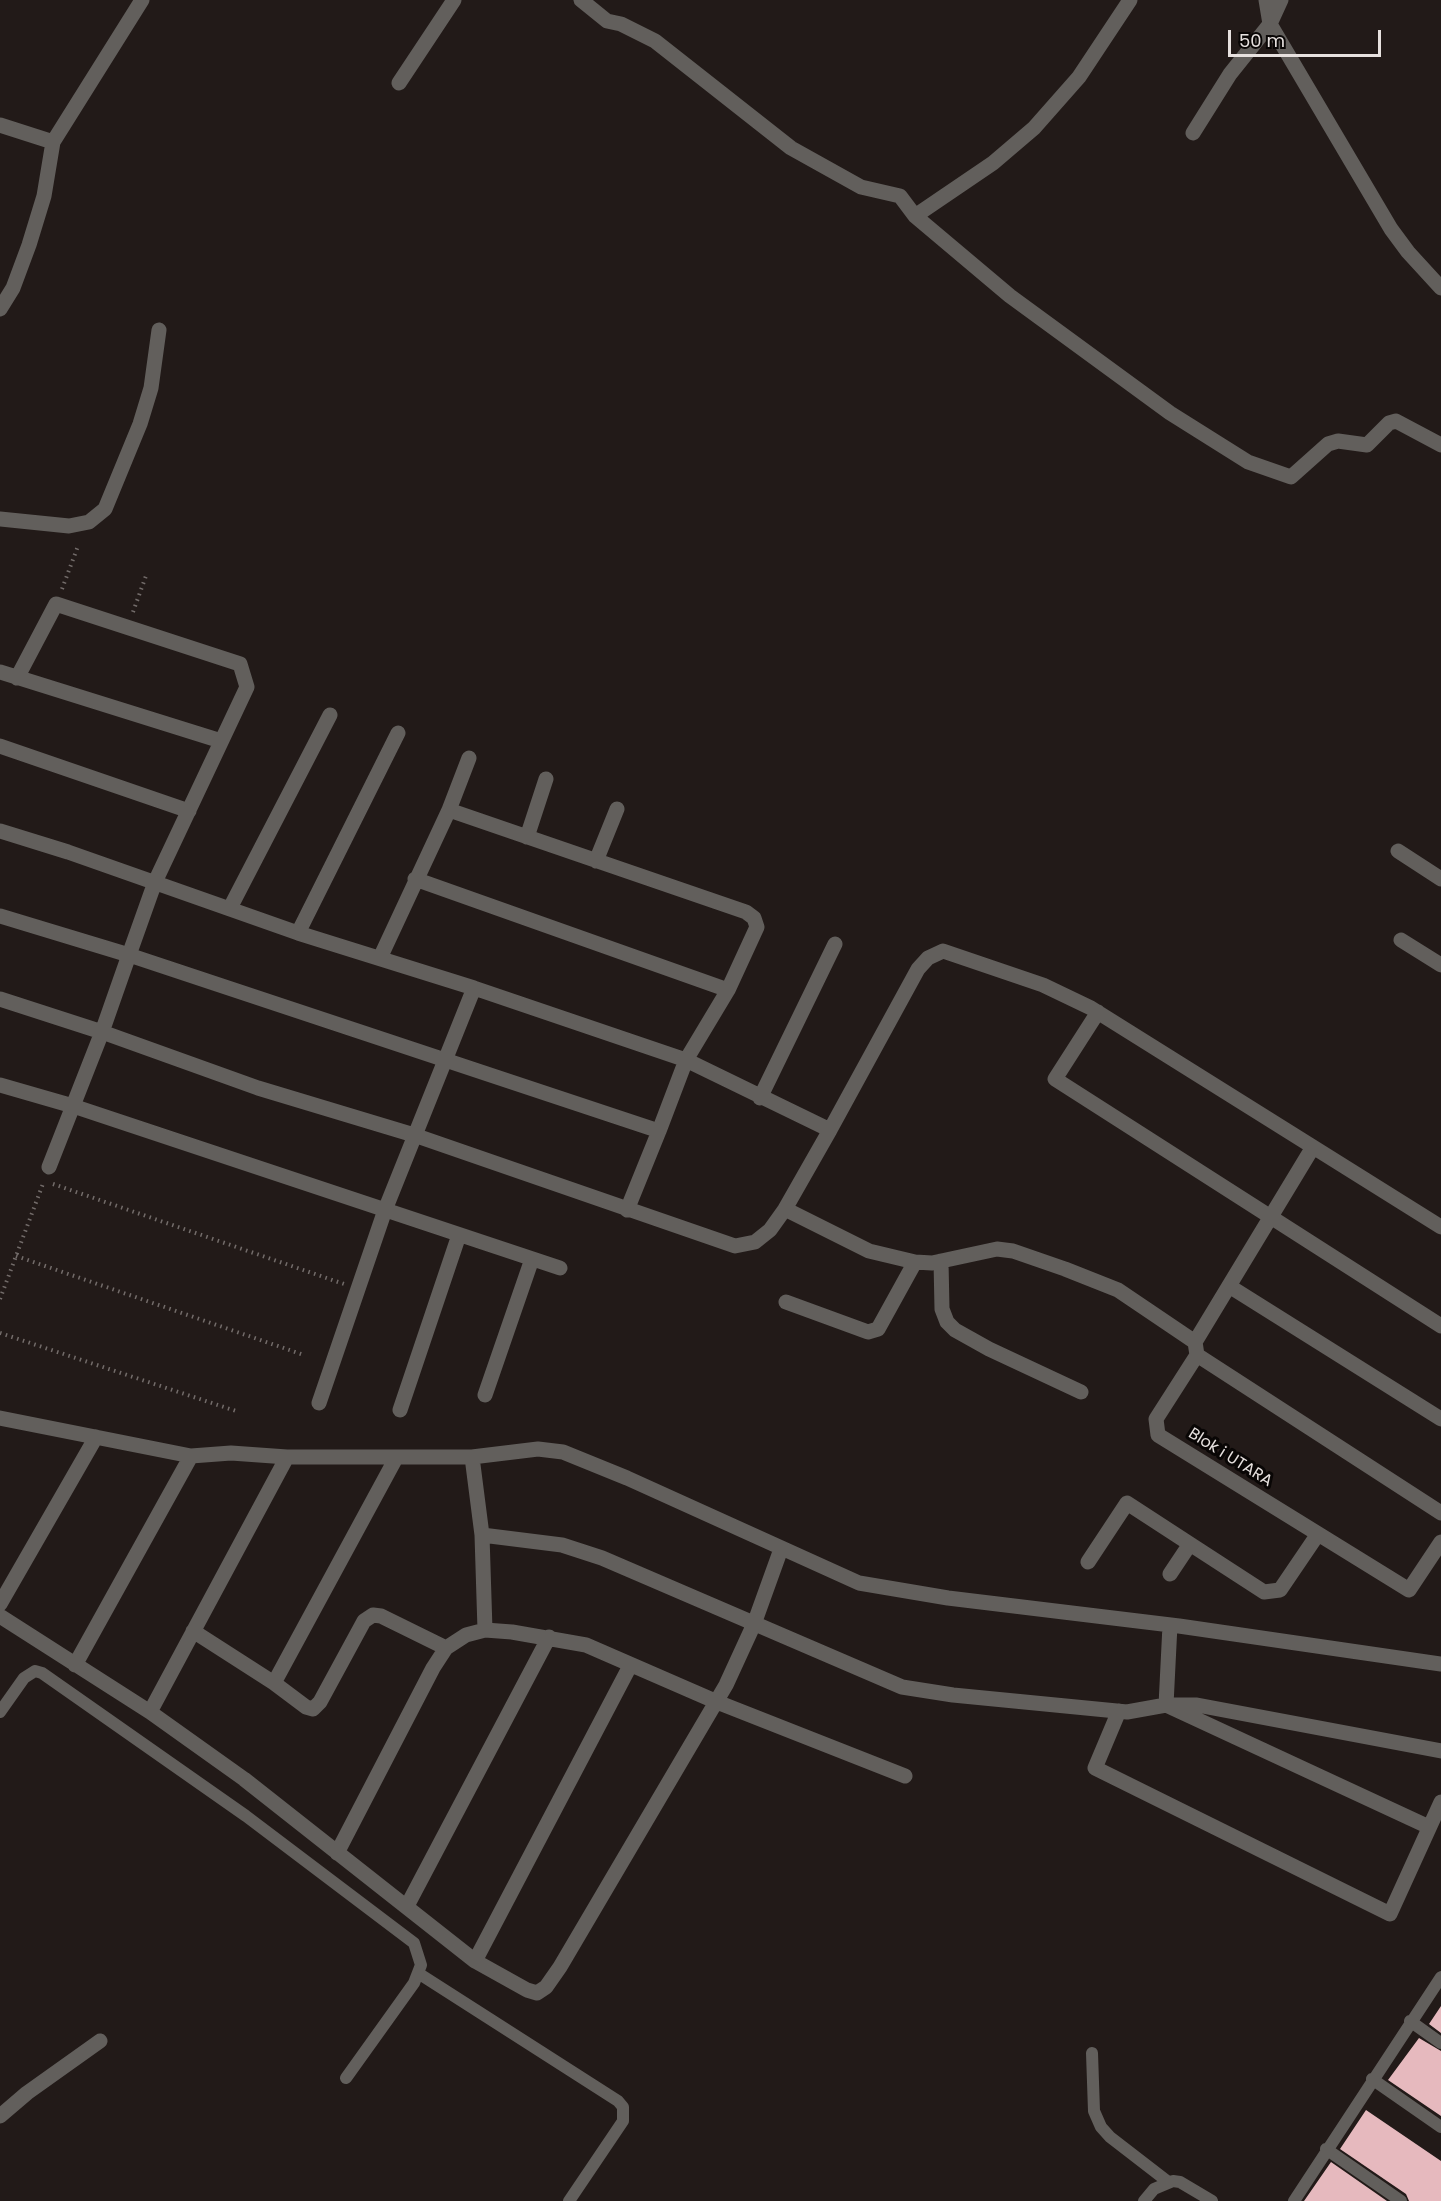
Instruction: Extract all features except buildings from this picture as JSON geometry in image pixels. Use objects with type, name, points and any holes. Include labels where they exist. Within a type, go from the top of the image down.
[{"type":"street","points":[[0,309],[13,288],[29,245],[44,196],[53,142],[142,0]]},
{"type":"street","points":[[399,82],[454,0]]},
{"type":"street","points":[[581,0],[607,21],[621,24],[655,41],[791,148],[861,187],[900,196],[915,216],[978,270],[1047,324],[1170,413],[1248,462],[1291,477],[1304,469],[1328,444],[1338,441],[1367,445],[1389,423],[1396,421],[1441,445]]},
{"type":"street","points":[[915,216],[993,163],[1034,128],[1079,77],[1130,0]]},
{"type":"street","points":[[1266,0],[1270,24],[1391,229],[1408,252],[1441,288]]},
{"type":"street","points":[[1193,133],[1230,74],[1270,24],[1281,0]]},
{"type":"street","points":[[0,125],[53,142]]},
{"type":"street","points":[[0,519],[69,526],[89,522],[105,509],[141,424],[151,388],[159,330]]},
{"type":"street","points":[[17,678],[56,604],[240,664],[247,687],[155,882],[102,1032],[46,1174]]},
{"type":"street","points":[[0,672],[221,741]]},
{"type":"street","points":[[230,908],[330,715]]},
{"type":"street","points":[[298,933],[398,733]]},
{"type":"street","points":[[0,746],[189,811]]},
{"type":"street","points":[[380,958],[448,810],[469,758]]},
{"type":"street","points":[[527,837],[546,779]]},
{"type":"street","points":[[596,861],[617,809]]},
{"type":"street","points":[[448,810],[746,912],[754,918],[757,927],[728,990],[686,1060],[627,1210]]},
{"type":"street","points":[[0,831],[155,882],[298,933],[474,988],[686,1060],[760,1098],[830,1130]]},
{"type":"street","points":[[1398,851],[1441,879]]},
{"type":"street","points":[[415,879],[728,990]]},
{"type":"street","points":[[0,916],[129,955],[658,1131]]},
{"type":"street","points":[[1401,940],[1441,965]]},
{"type":"street","points":[[760,1098],[835,944]]},
{"type":"street","points":[[0,999],[102,1032],[258,1088],[414,1135],[735,1246],[755,1242],[770,1230],[785,1209],[918,969],[928,958],[943,951],[1043,985],[1098,1012],[1441,1227]]},
{"type":"street","points":[[319,1403],[385,1210],[474,988]]},
{"type":"street","points":[[1098,1012],[1055,1078],[1441,1326]]},
{"type":"street","points":[[0,1085],[73,1106],[560,1268]]},
{"type":"street","points":[[1196,1348],[1229,1286],[1313,1147]]},
{"type":"street","points":[[785,1209],[869,1251],[915,1262],[941,1261],[997,1249],[1013,1251],[1118,1290],[1196,1348],[1441,1513]]},
{"type":"street","points":[[400,1410],[459,1235]]},
{"type":"street","points":[[485,1395],[532,1259]]},
{"type":"street","points":[[941,1261],[942,1309],[955,1330],[989,1349],[1081,1392]]},
{"type":"street","points":[[786,1302],[868,1332],[878,1329],[915,1262]]},
{"type":"street","points":[[1229,1286],[1441,1419]]},
{"type":"street","name":"Blok i UTARA","points":[[1196,1348],[1156,1419],[1158,1435],[1409,1590],[1441,1542]]},
{"type":"street","points":[[1,1421],[191,1456],[231,1453],[287,1457],[396,1458],[472,1457],[538,1449],[563,1452],[627,1478],[859,1583],[948,1598],[1170,1625],[1441,1664]]},
{"type":"street","points":[[0,1604],[96,1437]]},
{"type":"street","points":[[75,1665],[191,1456]]},
{"type":"street","points":[[150,1712],[287,1457]]},
{"type":"street","points":[[472,1457],[482,1535],[485,1630]]},
{"type":"street","points":[[274,1683],[396,1458]]},
{"type":"street","points":[[1088,1563],[1127,1503],[1264,1592],[1280,1590],[1318,1534]]},
{"type":"street","points":[[482,1535],[561,1545],[582,1552],[902,1687],[953,1695],[1119,1711],[1166,1705],[1197,1705],[1441,1751]]},
{"type":"street","points":[[1170,1574],[1190,1544]]},
{"type":"street","points":[[0,1617],[150,1712],[244,1779],[475,1961],[527,1990],[537,1993],[546,1987],[717,1702],[754,1624],[781,1549]]},
{"type":"street","points":[[193,1631],[274,1683],[306,1707],[313,1709],[320,1702],[364,1621],[373,1615],[381,1616],[446,1648]]},
{"type":"street","points":[[1166,1705],[1170,1625]]},
{"type":"street","points":[[338,1853],[433,1668],[446,1648],[466,1635],[485,1630],[549,1637],[586,1645],[717,1702],[905,1776]]},
{"type":"street","points":[[407,1906],[549,1637]]},
{"type":"street","points":[[475,1961],[630,1666]]},
{"type":"street","points":[[1166,1705],[1429,1827]]},
{"type":"street","points":[[1119,1711],[1095,1768],[1390,1914],[1441,1802]]},
{"type":"street","points":[[0,2116],[27,2093],[100,2041]]},
{"type":"lane","points":[[0,1712],[28,1674],[35,1671],[50,1677],[246,1816],[414,1943],[421,1965],[418,1973],[346,2078]]},
{"type":"lane","points":[[418,1973],[618,2101],[623,2107],[623,2121],[569,2201]]},
{"type":"lane","points":[[1294,2201],[1441,1977]]},
{"type":"lane","points":[[1410,2021],[1441,2043]]},
{"type":"lane","points":[[1092,2053],[1094,2111],[1101,2127],[1110,2138],[1167,2181],[1180,2182],[1212,2201]]},
{"type":"lane","points":[[1372,2079],[1441,2127]]},
{"type":"lane","points":[[1326,2150],[1401,2201]]},
{"type":"lane","points":[[1144,2201],[1154,2189],[1167,2181]]},
{"type":"path","points":[[56,604],[78,546]]},
{"type":"path","points":[[128,627],[147,573]]},
{"type":"path","points":[[0,1299],[46,1174],[348,1285]]},
{"type":"path","points":[[16,1256],[304,1355]]},
{"type":"path","points":[[0,1334],[236,1411]]}]
